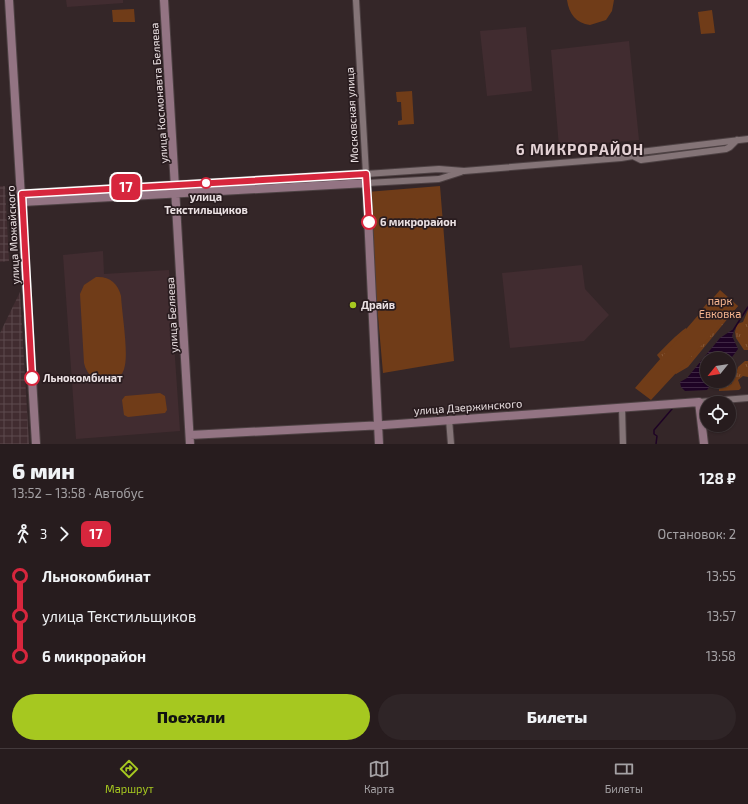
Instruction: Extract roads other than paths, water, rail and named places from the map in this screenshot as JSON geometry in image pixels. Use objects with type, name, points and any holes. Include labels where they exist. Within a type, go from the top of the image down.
[{"type":"street","name":"улица Можайского","points":[[9,0],[36,444]]},
{"type":"street","name":"улица Космонавта Беляева","points":[[164,0],[176,188]]},
{"type":"street","name":"Московская улица","points":[[356,0],[367,183],[379,444]]},
{"type":"street","points":[[22,198],[438,169],[464,171],[633,156],[640,152],[748,139]]},
{"type":"street","points":[[438,169],[439,179]]},
{"type":"street","points":[[176,188],[367,183],[439,179],[464,171]]},
{"type":"street","name":"улица Беляева","points":[[176,188],[190,444]]},
{"type":"street","name":"улица Дзержинского","points":[[190,435],[378,425],[748,398]]},
{"type":"street","points":[[699,402],[704,444]]},
{"type":"street","points":[[622,408],[623,444]]},
{"type":"street","points":[[449,420],[451,444]]},
{"type":"waterway","points":[[734,329],[748,307]]},
{"type":"waterway","points":[[656,444],[657,436],[654,434],[654,430],[672,409]]},
{"type":"place","name":"улица Текстильщиков","points":[[206,183]]},
{"type":"place","name":"6 микрорайон","points":[[369,222]]},
{"type":"place","name":"Драйв","points":[[353,305]]},
{"type":"place","name":"Льнокомбинат","points":[[32,378]]},
{"type":"district","name":"6 МИКРОРАЙОН","points":[[580,150]]},
{"type":"park label","name":"парк Евковка","points":[[720,307]]}]
